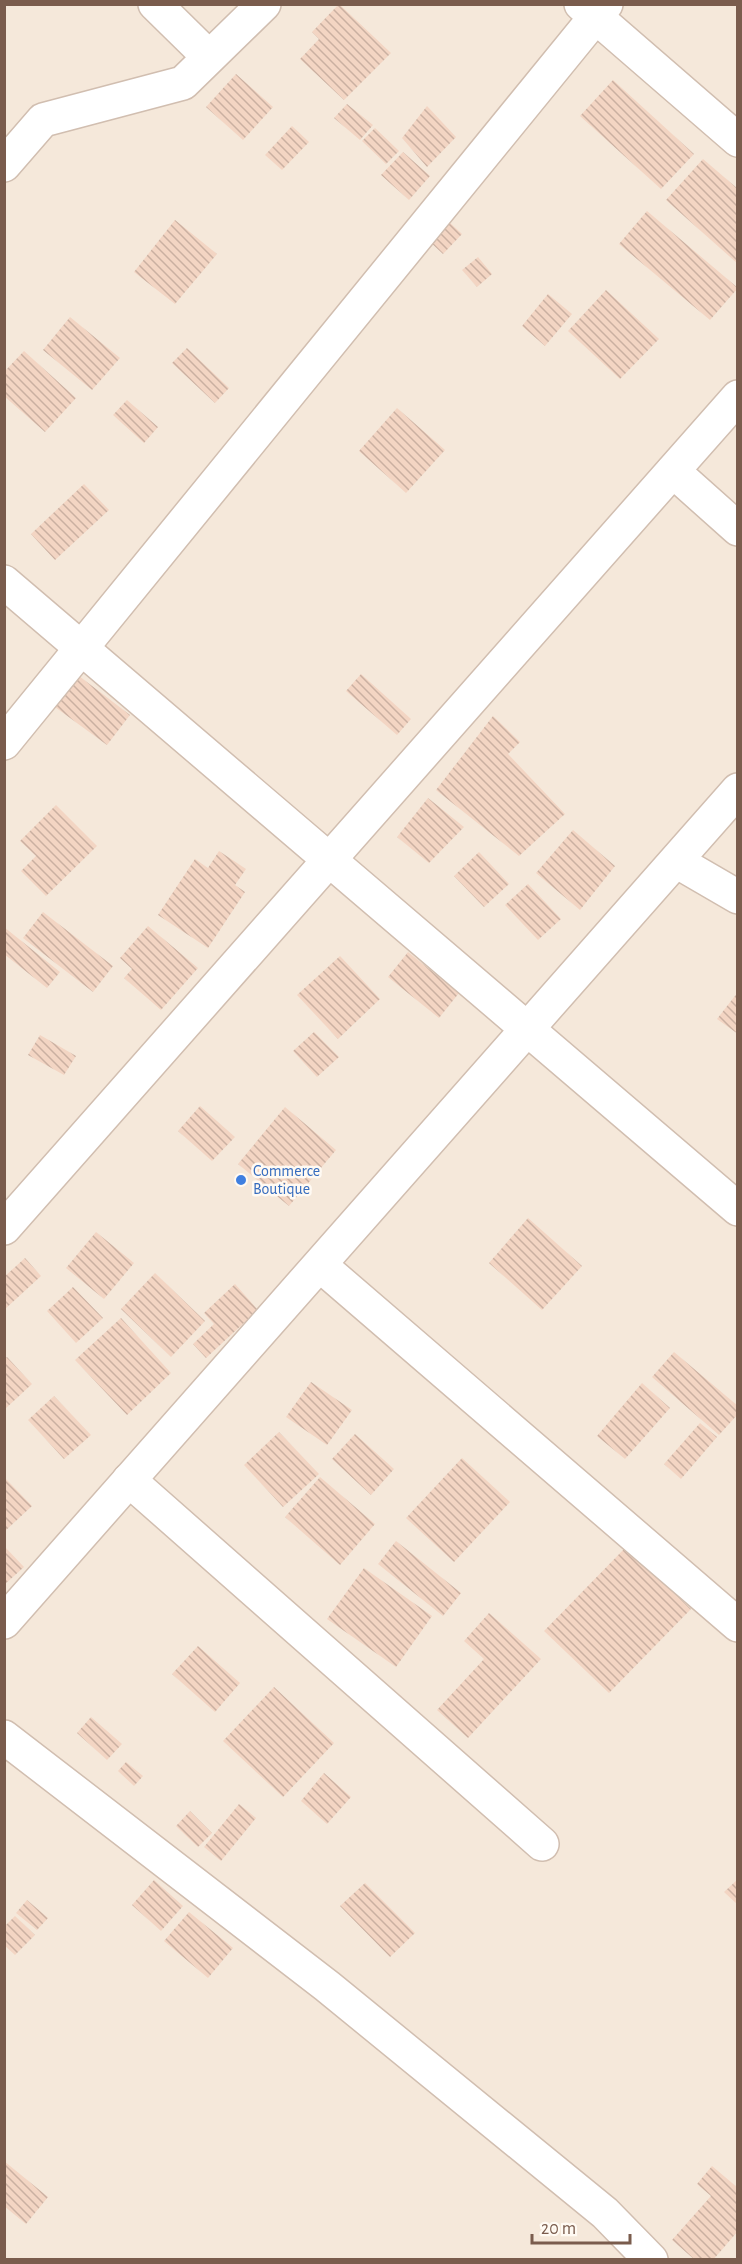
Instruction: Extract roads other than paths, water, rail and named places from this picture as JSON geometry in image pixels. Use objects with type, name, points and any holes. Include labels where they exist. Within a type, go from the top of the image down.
[{"type":"street","points":[[155,4],[209,57]]},
{"type":"street","points":[[4,165],[43,120],[183,83],[264,4]]},
{"type":"street","points":[[4,744],[595,9],[738,140]]},
{"type":"street","points":[[4,1228],[738,397]]},
{"type":"street","points":[[673,471],[738,529]]},
{"type":"street","points":[[4,582],[738,1209]]},
{"type":"street","points":[[4,1622],[738,790]]},
{"type":"street","points":[[676,861],[738,897]]},
{"type":"street","points":[[320,1264],[738,1625]]},
{"type":"street","points":[[129,1480],[542,1844]]},
{"type":"street","points":[[6,1742],[327,1986],[605,2213],[651,2259]]},
{"type":"place","name":"Commerce Boutique","points":[[241,1180]]}]
